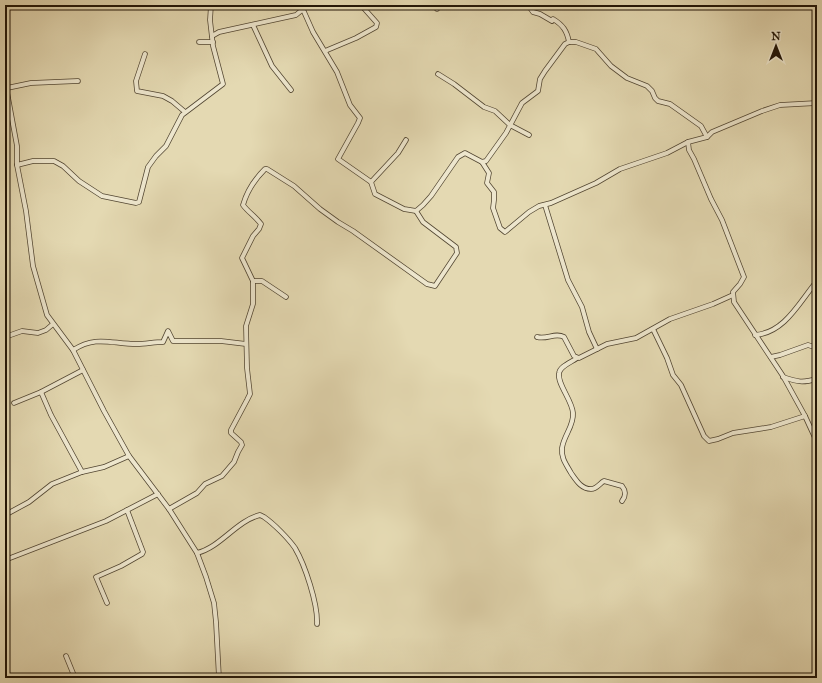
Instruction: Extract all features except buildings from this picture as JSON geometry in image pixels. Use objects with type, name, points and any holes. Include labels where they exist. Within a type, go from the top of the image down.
[{"type":"street","points":[[17,165],[33,161],[54,162],[63,166],[79,181],[102,196],[136,203],[141,200],[148,167],[166,146],[178,121],[185,112],[223,84],[212,36],[210,13],[211,5]]},
{"type":"street","points":[[169,509],[197,493],[205,484],[222,476],[234,462],[242,446],[241,442],[231,433],[231,430],[250,394],[246,368],[246,326],[253,304],[253,281],[242,258],[261,224],[256,217],[247,211],[243,205],[245,196],[253,183],[265,169],[294,186],[320,209],[427,284],[436,286],[457,253],[456,247],[423,222],[416,212],[404,209],[375,194],[371,182],[338,159],[360,118],[350,105],[337,72],[313,32],[301,5]]},
{"type":"street","points":[[528,5],[533,12],[560,23],[566,29],[569,42]]},
{"type":"street","points":[[325,51],[356,38],[376,27],[377,23],[363,6]]},
{"type":"street","points":[[212,36],[219,32],[296,15],[302,10]]},
{"type":"street","points":[[254,25],[272,66],[291,90]]},
{"type":"street","points":[[199,42],[213,42]]},
{"type":"street","points":[[482,162],[486,161],[492,153],[522,103],[536,94],[540,79],[545,71],[565,44],[569,42],[583,44],[596,49],[611,66],[626,78],[647,86],[658,101],[670,104],[701,126],[707,137]]},
{"type":"street","points":[[145,54],[136,82],[137,91],[163,96],[172,101],[185,112]]},
{"type":"street","points":[[5,61],[7,88],[17,146],[17,165],[27,218],[32,266],[47,315],[73,350],[129,456],[169,509],[197,553],[214,604],[219,678]]},
{"type":"street","points":[[438,74],[454,84],[484,107],[495,111],[510,125],[529,135]]},
{"type":"street","points":[[7,88],[31,83],[78,81]]},
{"type":"street","points":[[416,212],[431,196],[458,157],[465,153],[482,162],[489,173],[487,183],[494,192],[492,206],[502,231],[506,232],[530,212],[596,183],[620,169],[667,153],[688,142],[707,137],[712,132],[762,111],[780,105],[817,103]]},
{"type":"street","points":[[371,182],[398,153],[406,140]]},
{"type":"street","points":[[688,142],[689,150],[722,220],[744,276],[740,284],[734,290],[734,302],[783,376],[805,416],[817,442]]},
{"type":"street","points":[[545,205],[568,280],[582,307],[589,332],[597,349]]},
{"type":"street","points":[[253,281],[262,281],[286,297]]},
{"type":"street","points":[[755,335],[769,332],[787,319],[817,281]]},
{"type":"street","points":[[622,501],[625,492],[622,486],[604,481],[594,488],[586,488],[574,480],[563,461],[562,446],[572,423],[573,413],[560,381],[559,372],[562,368],[577,358],[607,344],[636,338],[670,319],[713,304],[733,295]]},
{"type":"street","points":[[5,337],[22,331],[38,333],[46,330],[53,324]]},
{"type":"street","points":[[653,329],[667,358],[673,375],[681,385],[704,436],[709,441],[733,433],[771,427],[805,416]]},
{"type":"street","points":[[163,342],[168,331],[173,340]]},
{"type":"street","points":[[537,337],[542,338],[561,335],[564,337],[574,356],[577,358]]},
{"type":"street","points":[[73,350],[83,344],[103,340],[112,343],[138,344],[173,340],[221,341],[246,344]]},
{"type":"street","points":[[771,357],[808,344],[817,348]]},
{"type":"street","points":[[14,403],[41,392],[83,370]]},
{"type":"street","points":[[783,376],[797,382],[817,379]]},
{"type":"street","points":[[41,392],[51,415],[82,472]]},
{"type":"street","points":[[5,515],[29,502],[52,484],[82,472],[104,467],[129,456]]},
{"type":"street","points":[[5,560],[79,532],[158,494]]},
{"type":"street","points":[[107,603],[96,577],[121,566],[143,552],[127,510]]},
{"type":"street","points":[[197,553],[210,549],[249,519],[260,515],[264,517],[289,540],[297,553],[314,595],[317,624]]},
{"type":"street","points":[[66,656],[75,678]]}]
